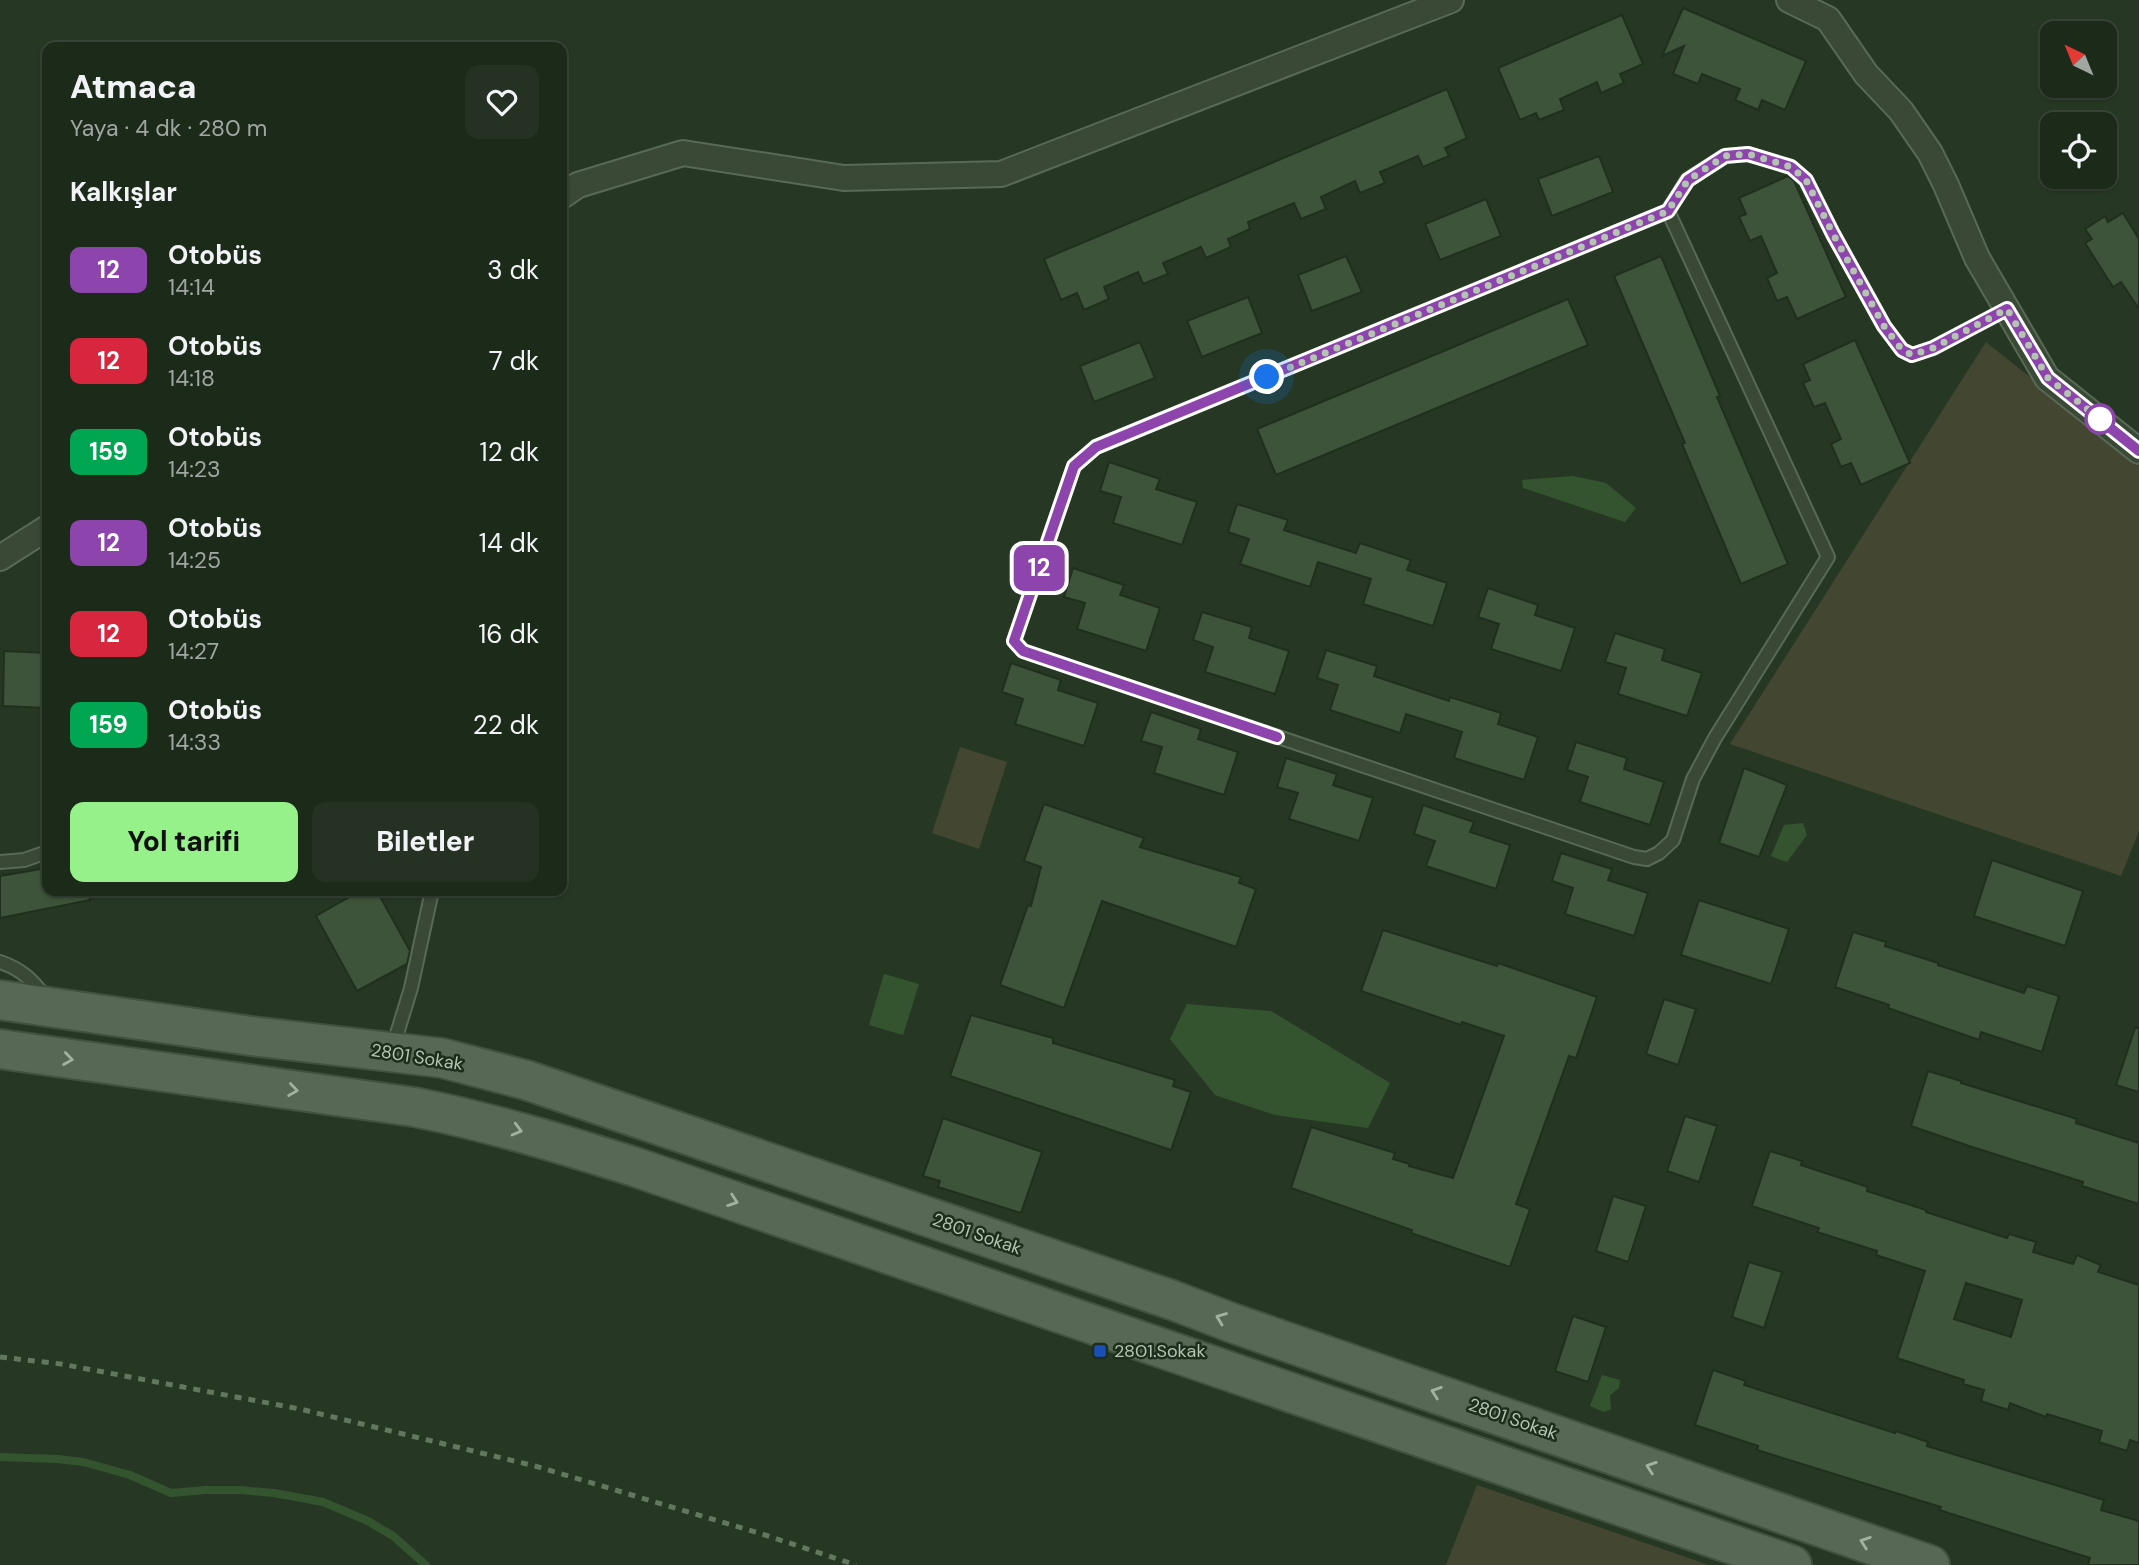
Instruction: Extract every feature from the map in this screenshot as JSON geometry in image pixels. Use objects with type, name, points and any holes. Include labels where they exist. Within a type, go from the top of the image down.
[{"type":"main road","name":"2801 Sokak","points":[[0,1000],[251,1036],[442,1058],[526,1080],[1172,1300],[1930,1565]]},
{"type":"main road","points":[[0,1049],[414,1107],[472,1118],[528,1133],[648,1171],[1792,1565]]},
{"type":"street","points":[[567,193],[578,186],[683,153],[844,178],[1001,174],[1451,0]]},
{"type":"street","points":[[1788,0],[1828,19],[1866,74],[1901,111],[1935,164],[1977,258],[2048,378],[2139,451]]},
{"type":"street","points":[[0,558],[42,531]]},
{"type":"lane","points":[[1668,211],[1828,557],[1714,738],[1693,779],[1673,840],[1660,853],[1647,859],[1634,857],[1023,651],[1014,641],[1074,466],[1096,447],[1668,211],[1688,180],[1725,156],[1748,154],[1791,167],[1806,180],[1884,326],[1902,350],[1912,355],[1933,348],[2007,309]]},
{"type":"lane","points":[[0,862],[24,860],[42,854]]},
{"type":"lane","points":[[391,1052],[411,988],[431,896]]},
{"type":"lane","points":[[0,962],[15,967],[32,980],[53,1008]]},
{"type":"shaded area","points":[[1986,342],[2139,464],[2139,831],[2121,876],[1730,744]]},
{"type":"shaded area","points":[[1573,476],[1606,483],[1636,508],[1625,522],[1523,488],[1522,480]]},
{"type":"shaded area","points":[[960,747],[1007,762],[979,849],[932,833]]},
{"type":"shaded area","points":[[1803,823],[1807,835],[1787,862],[1771,856],[1784,825]]},
{"type":"shaded area","points":[[884,974],[919,984],[903,1035],[869,1025]]},
{"type":"shaded area","points":[[1187,1004],[1271,1011],[1390,1083],[1368,1128],[1275,1115],[1215,1095],[1170,1039]]},
{"type":"shaded area","points":[[1602,1375],[1620,1380],[1619,1388],[1610,1395],[1611,1409],[1604,1412],[1590,1406]]},
{"type":"shaded area","points":[[1477,1485],[1709,1565],[1446,1565]]},
{"type":"building","points":[[1683,8],[1806,61],[1785,110],[1762,100],[1758,110],[1735,100],[1740,89],[1702,74],[1698,84],[1673,74],[1684,46],[1662,56]]},
{"type":"building","points":[[1622,15],[1643,64],[1620,74],[1624,83],[1601,93],[1597,82],[1560,99],[1564,110],[1539,120],[1536,113],[1520,120],[1498,68]]},
{"type":"building","points":[[1447,89],[1467,138],[1445,148],[1449,156],[1423,167],[1418,156],[1380,172],[1385,183],[1360,193],[1355,181],[1321,197],[1326,209],[1301,219],[1294,203],[1248,222],[1250,229],[1228,239],[1231,247],[1206,258],[1201,247],[1163,263],[1168,274],[1143,284],[1138,272],[1104,287],[1109,299],[1084,310],[1077,293],[1061,300],[1044,259]]},
{"type":"building","points":[[1599,156],[1613,192],[1552,216],[1538,179]]},
{"type":"building","points":[[1788,176],[1794,181],[1846,297],[1797,319],[1787,297],[1777,301],[1767,278],[1777,273],[1761,236],[1750,241],[1739,217],[1746,214],[1739,198]]},
{"type":"building","points":[[1486,199],[1501,236],[1440,260],[1425,224]]},
{"type":"building","points":[[2123,213],[2139,239],[2139,309],[2121,282],[2113,287],[2085,243],[2092,239],[2085,229],[2105,216],[2108,222]]},
{"type":"building","points":[[1346,256],[1362,292],[1312,311],[1298,275]]},
{"type":"building","points":[[1661,256],[1788,564],[1741,584],[1614,276]]},
{"type":"building","points":[[1248,297],[1262,333],[1202,357],[1187,321]]},
{"type":"building","points":[[1568,299],[1588,345],[1276,475],[1257,429]]},
{"type":"building","points":[[1855,340],[1910,463],[1861,485],[1851,463],[1841,467],[1831,444],[1841,439],[1825,403],[1814,407],[1803,383],[1810,380],[1803,364]]},
{"type":"building","points":[[1140,342],[1155,378],[1094,402],[1080,366]]},
{"type":"building","points":[[1109,462],[1160,479],[1156,489],[1197,502],[1182,545],[1113,523],[1121,497],[1100,491]]},
{"type":"building","points":[[1237,504],[1288,520],[1284,530],[1356,553],[1360,543],[1411,560],[1407,570],[1447,583],[1433,626],[1363,604],[1371,579],[1318,562],[1310,587],[1240,564],[1249,539],[1228,532]]},
{"type":"building","points":[[1073,568],[1124,585],[1120,595],[1160,608],[1146,651],[1077,629],[1085,603],[1064,597]]},
{"type":"building","points":[[1488,588],[1538,605],[1535,615],[1575,628],[1561,671],[1491,649],[1499,624],[1478,617]]},
{"type":"building","points":[[1202,612],[1252,627],[1249,638],[1289,651],[1275,694],[1205,672],[1213,647],[1193,640]]},
{"type":"building","points":[[1615,633],[1665,649],[1662,660],[1702,673],[1687,716],[1618,694],[1626,668],[1605,662]]},
{"type":"building","points":[[1326,650],[1377,666],[1374,676],[1449,701],[1450,697],[1501,713],[1498,724],[1538,737],[1524,780],[1454,758],[1462,732],[1406,714],[1400,733],[1330,710],[1338,685],[1317,678]]},
{"type":"building","points":[[4,651],[42,653],[42,708],[3,706]]},
{"type":"building","points":[[1011,663],[1061,680],[1058,690],[1098,703],[1084,746],[1015,724],[1023,699],[1002,692]]},
{"type":"building","points":[[1151,712],[1201,729],[1198,739],[1238,752],[1224,795],[1154,773],[1162,747],[1141,741]]},
{"type":"building","points":[[1576,742],[1627,758],[1624,769],[1664,782],[1650,825],[1580,802],[1588,777],[1567,770]]},
{"type":"building","points":[[1286,758],[1337,774],[1333,785],[1373,798],[1359,841],[1289,819],[1298,793],[1277,787]]},
{"type":"building","points":[[1744,768],[1787,785],[1759,857],[1719,843]]},
{"type":"building","points":[[1044,804],[1144,838],[1140,847],[1241,877],[1239,883],[1256,889],[1236,947],[1102,901],[1064,1008],[1000,985],[1028,905],[1031,906],[1041,867],[1024,861]]},
{"type":"building","points":[[1423,805],[1474,822],[1470,832],[1510,845],[1496,889],[1426,866],[1435,841],[1414,834]]},
{"type":"building","points":[[1561,853],[1612,869],[1608,880],[1648,893],[1634,936],[1565,914],[1573,888],[1552,881]]},
{"type":"building","points":[[1992,860],[2083,891],[2065,946],[1974,916]]},
{"type":"building","points":[[42,869],[42,896],[90,896],[90,900],[0,918],[0,876]]},
{"type":"building","points":[[351,896],[380,896],[410,951],[407,964],[357,991],[316,916]]},
{"type":"building","points":[[1699,900],[1789,929],[1771,984],[1681,955]]},
{"type":"building","points":[[1383,930],[1497,966],[1498,963],[1597,997],[1576,1058],[1569,1056],[1516,1204],[1530,1209],[1510,1267],[1291,1188],[1311,1127],[1395,1153],[1393,1159],[1410,1164],[1409,1166],[1453,1178],[1504,1036],[1462,1022],[1461,1025],[1361,991]]},
{"type":"building","points":[[1853,932],[1886,942],[1885,946],[1938,965],[2024,993],[2027,986],[2059,996],[2042,1052],[1981,1032],[1979,1040],[1835,987]]},
{"type":"building","points":[[1664,999],[1696,1009],[1678,1065],[1646,1054]]},
{"type":"building","points":[[971,1015],[1053,1038],[1053,1043],[1175,1080],[1173,1086],[1191,1092],[1171,1150],[950,1076]]},
{"type":"building","points":[[2135,1028],[2139,1028],[2139,1092],[2116,1085]]},
{"type":"building","points":[[1928,1071],[2077,1119],[2076,1123],[2139,1143],[2139,1204],[2082,1186],[2083,1182],[1911,1126]]},
{"type":"building","points":[[1685,1116],[1717,1126],[1699,1182],[1667,1171]]},
{"type":"building","points":[[943,1118],[1042,1152],[1021,1213],[938,1187],[940,1181],[923,1176]]},
{"type":"building","points":[[1770,1151],[1802,1161],[1801,1165],[1868,1187],[1867,1191],[1926,1212],[2007,1238],[2009,1234],[2036,1242],[2033,1252],[2073,1264],[2077,1255],[2101,1265],[2098,1272],[2139,1285],[2139,1443],[2130,1440],[2127,1451],[2099,1442],[2102,1431],[2047,1414],[2046,1417],[2010,1403],[2008,1410],[1981,1401],[1984,1390],[1963,1384],[1964,1380],[1897,1358],[1925,1271],[1876,1255],[1877,1251],[1817,1232],[1819,1228],[1752,1206]],"holes":[[[1966,1283],[2022,1300],[2011,1337],[1954,1319]]]},
{"type":"building","points":[[1613,1196],[1646,1206],[1628,1262],[1596,1251]]},
{"type":"building","points":[[1749,1262],[1782,1272],[1764,1328],[1732,1317]]},
{"type":"building","points":[[1573,1316],[1606,1327],[1588,1382],[1555,1371]]},
{"type":"building","points":[[1713,1370],[1746,1381],[1744,1385],[1928,1442],[1927,1446],[2104,1500],[2101,1510],[2139,1521],[2139,1565],[2088,1565],[2090,1558],[1939,1510],[1941,1507],[1757,1450],[1758,1446],[1695,1425]]},
{"type":"waterway","points":[[0,1457],[83,1462],[130,1475],[171,1493],[240,1490],[323,1502],[368,1521],[393,1536],[426,1565]]},
{"type":"railway","points":[[0,1357],[61,1364],[300,1409],[535,1466],[856,1565]]},
{"type":"bus line","name":"12","points":[[1277,737],[1023,651],[1014,641],[1074,466],[1096,447],[1668,211],[1688,180],[1725,156],[1748,154],[1791,167],[1806,180],[1884,326],[1902,350],[1912,355],[1933,348],[2007,309],[2048,378],[2139,451]]},
{"type":"place","name":"2801.Sokak","points":[[1100,1351]]},
{"type":"route","points":[[1267,377],[1668,211],[1688,180],[1725,156],[1748,154],[1791,167],[1806,180],[1884,326],[1902,350],[1912,355],[1933,348],[2007,309],[2048,378],[2100,419]]}]
